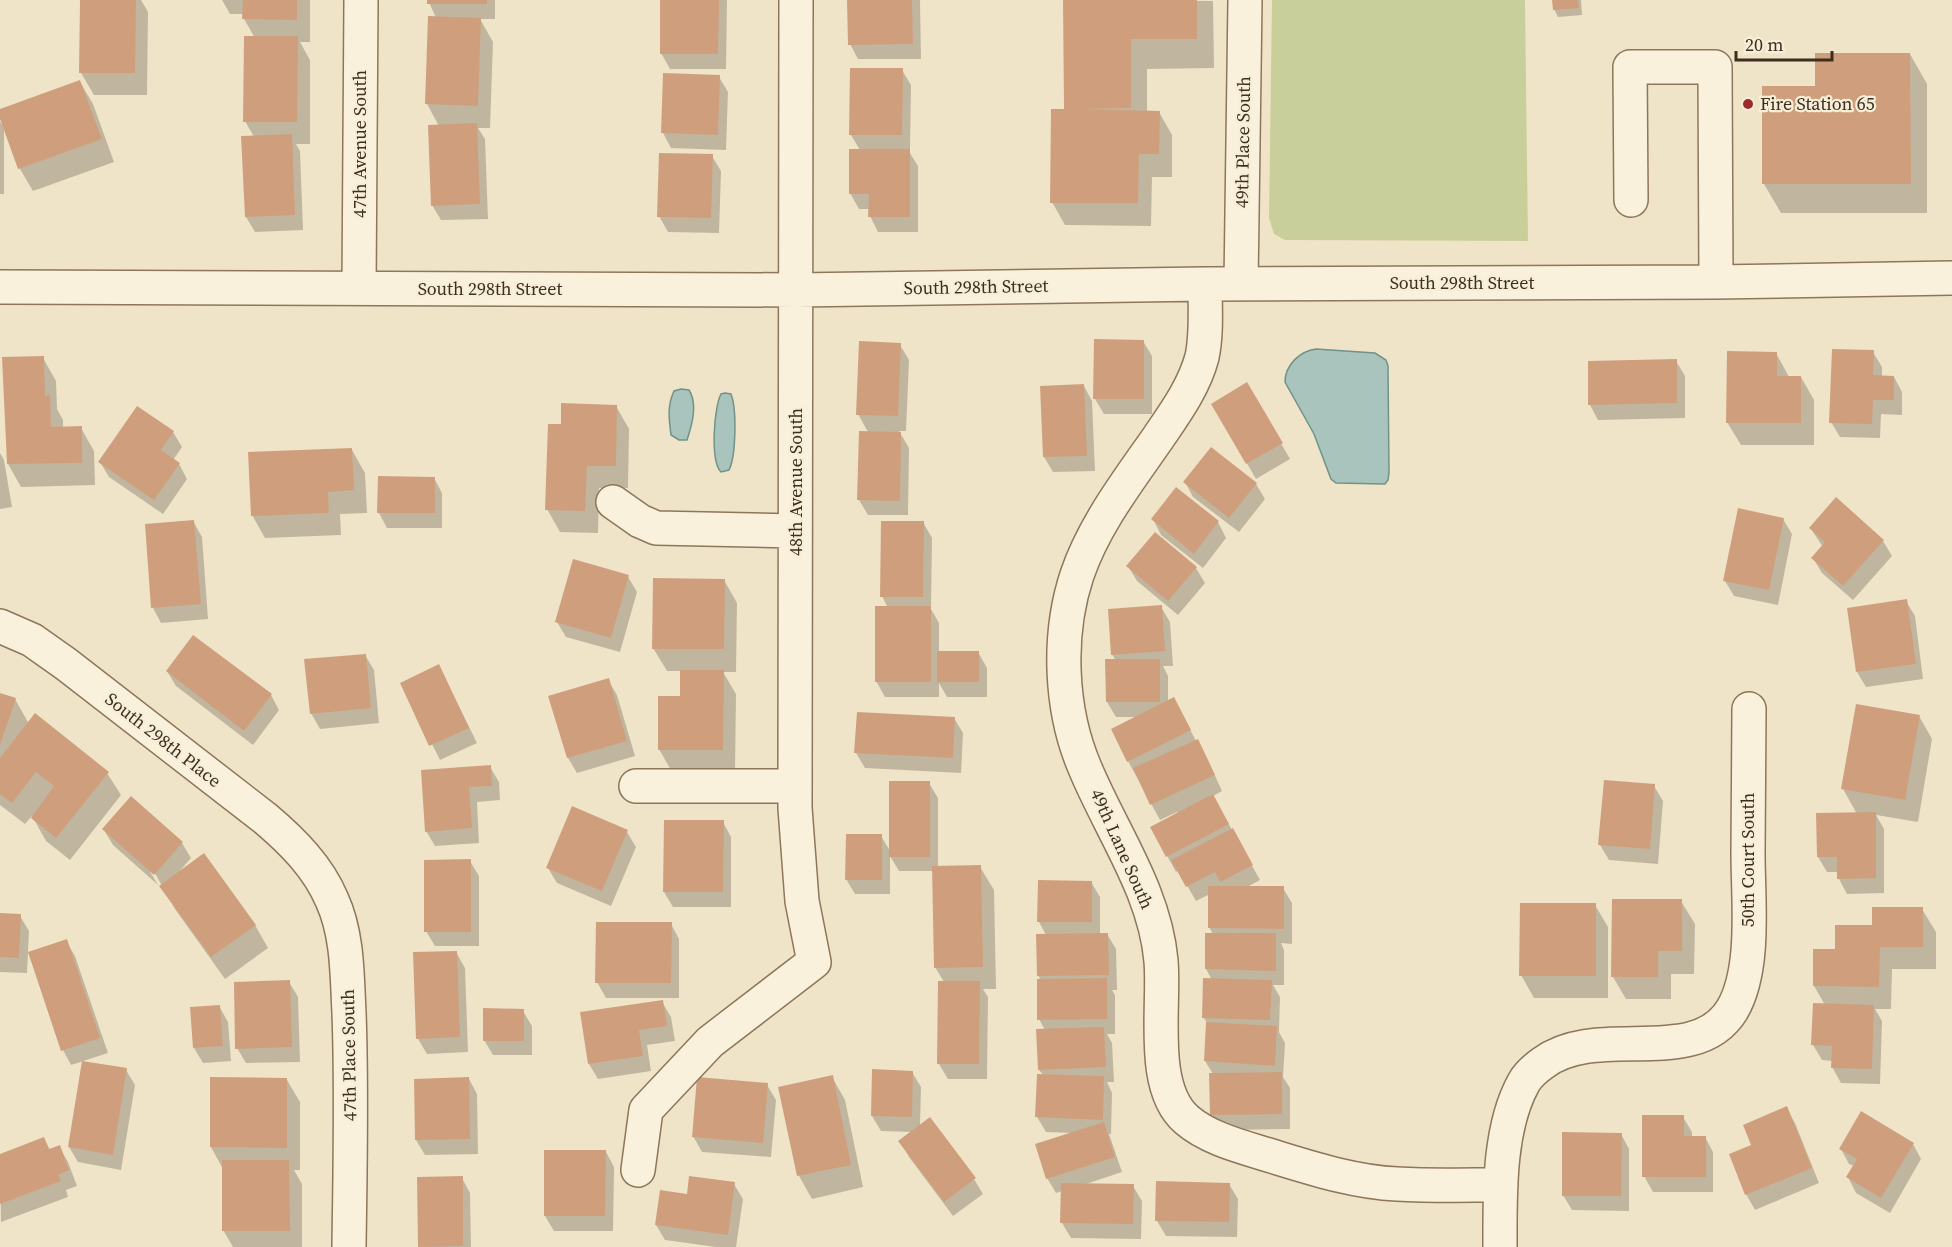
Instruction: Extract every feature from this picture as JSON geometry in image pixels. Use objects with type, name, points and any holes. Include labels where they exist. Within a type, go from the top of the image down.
[{"type":"street","name":"47th Avenue South","points":[[359,288],[361,0]]},
{"type":"street","name":"48th Avenue South","points":[[638,1170],[646,1110],[710,1042],[814,962],[801,891],[795,786],[796,0]]},
{"type":"street","name":"49th Place South","points":[[1241,284],[1245,0]]},
{"type":"street","points":[[1631,200],[1630,67],[1715,66],[1716,282]]},
{"type":"street","name":"South 298th Street","points":[[0,287],[796,290],[1952,278]]},
{"type":"street","name":"49th Lane South","points":[[1205,284],[1204,343],[1196,373],[1174,414],[1107,513],[1090,544],[1077,576],[1070,610],[1064,672],[1070,720],[1085,768],[1128,857],[1156,929],[1161,962],[1162,1067],[1169,1097],[1188,1122],[1212,1135],[1238,1146],[1318,1170],[1396,1184],[1501,1185]]},
{"type":"street","points":[[613,502],[640,521],[656,528],[795,531]]},
{"type":"street","name":"South 298th Place","points":[[0,626],[32,640],[66,664],[266,819],[292,841],[315,870]]},
{"type":"street","name":"50th Court South","points":[[1501,1185],[1507,1134],[1514,1105],[1524,1081],[1549,1058],[1579,1047],[1611,1043],[1659,1043],[1696,1038],[1712,1032],[1732,1009],[1742,985],[1747,950],[1749,709]]},
{"type":"street","points":[[636,786],[795,786]]},
{"type":"street","name":"47th Place South","points":[[315,870],[332,900],[341,928],[347,966],[351,1062],[349,1247]]},
{"type":"street","points":[[1500,1247],[1501,1185]]},
{"type":"green space","points":[[1272,0],[1525,0],[1528,241],[1285,240],[1274,234],[1269,218]]},
{"type":"water","points":[[1316,349],[1375,353],[1386,360],[1388,366],[1389,473],[1385,484],[1336,483],[1331,479],[1314,434],[1285,382],[1294,360]]},
{"type":"water","points":[[689,390],[694,408],[687,440],[679,440],[671,435],[670,429],[670,402],[674,391]]},
{"type":"water","points":[[721,394],[731,394],[733,401],[735,432],[729,470],[721,472],[715,457],[714,434],[719,401]]},
{"type":"building","points":[[80,0],[136,0],[135,73],[79,73]]},
{"type":"building","points":[[243,0],[297,0],[297,20],[242,19]]},
{"type":"building","points":[[427,0],[487,0],[487,4],[427,4]]},
{"type":"building","points":[[660,0],[719,0],[718,54],[660,54]]},
{"type":"building","points":[[847,0],[912,0],[913,44],[848,45]]},
{"type":"building","points":[[1063,0],[1197,0],[1197,39],[1131,39],[1131,108],[1081,109],[1160,111],[1159,154],[1139,154],[1138,203],[1050,203],[1051,109],[1064,109]]},
{"type":"building","points":[[1552,0],[1578,0],[1579,8],[1553,10]]},
{"type":"building","points":[[428,16],[481,18],[478,106],[425,104]]},
{"type":"building","points":[[244,36],[298,36],[297,122],[243,122]]},
{"type":"building","points":[[1815,53],[1910,53],[1911,184],[1762,184],[1762,86],[1815,86]]},
{"type":"building","points":[[850,68],[903,68],[902,135],[849,135]]},
{"type":"building","points":[[663,73],[720,75],[718,135],[661,133]]},
{"type":"building","points":[[80,80],[102,139],[18,169],[0,119],[0,109]]},
{"type":"building","points":[[477,123],[480,204],[431,206],[428,125]]},
{"type":"building","points":[[292,134],[295,215],[245,217],[241,136]]},
{"type":"building","points":[[849,149],[910,149],[910,217],[868,217],[869,194],[849,194]]},
{"type":"building","points":[[659,153],[713,154],[711,218],[657,217]]},
{"type":"building","points":[[1094,339],[1144,340],[1144,399],[1093,399]]},
{"type":"building","points":[[859,341],[901,343],[898,416],[856,415]]},
{"type":"building","points":[[1832,349],[1874,350],[1873,375],[1894,376],[1894,400],[1873,400],[1872,424],[1829,423]]},
{"type":"building","points":[[1727,351],[1777,352],[1777,376],[1801,376],[1801,423],[1726,423]]},
{"type":"building","points":[[44,356],[45,396],[50,395],[51,427],[82,426],[82,463],[7,464],[2,357]]},
{"type":"building","points":[[1677,359],[1677,403],[1588,405],[1588,361]]},
{"type":"building","points":[[1247,382],[1283,443],[1246,464],[1211,404]]},
{"type":"building","points":[[1084,384],[1087,456],[1043,457],[1040,386]]},
{"type":"building","points":[[561,403],[617,405],[616,466],[587,466],[585,511],[545,510],[548,424],[561,424]]},
{"type":"building","points":[[137,406],[174,431],[161,450],[180,463],[154,500],[98,462]]},
{"type":"building","points":[[859,431],[901,432],[900,501],[857,500]]},
{"type":"building","points":[[1211,447],[1257,483],[1229,518],[1183,482]]},
{"type":"building","points":[[352,448],[354,490],[328,492],[329,513],[251,516],[248,452]]},
{"type":"building","points":[[378,476],[435,477],[435,513],[377,513]]},
{"type":"building","points":[[1176,487],[1219,521],[1194,554],[1151,519]]},
{"type":"building","points":[[1836,497],[1884,540],[1843,586],[1811,558],[1825,542],[1809,528]]},
{"type":"building","points":[[1738,508],[1784,518],[1769,590],[1723,581]]},
{"type":"building","points":[[194,520],[201,604],[151,608],[145,524]]},
{"type":"building","points":[[881,521],[924,521],[923,597],[880,597]]},
{"type":"building","points":[[1155,532],[1197,567],[1168,601],[1126,566]]},
{"type":"building","points":[[573,559],[629,575],[611,638],[555,622]]},
{"type":"building","points":[[653,578],[725,579],[724,649],[652,649]]},
{"type":"building","points":[[1907,599],[1916,664],[1856,672],[1847,608]]},
{"type":"building","points":[[1162,605],[1165,651],[1111,655],[1108,609]]},
{"type":"building","points":[[875,606],[931,606],[931,682],[875,682]]},
{"type":"building","points":[[193,635],[272,694],[244,731],[166,671]]},
{"type":"building","points":[[937,651],[979,651],[979,682],[937,682]]},
{"type":"building","points":[[366,654],[371,708],[310,714],[304,659]]},
{"type":"building","points":[[1105,659],[1160,659],[1160,702],[1106,702]]},
{"type":"building","points":[[439,664],[469,728],[429,746],[400,683]]},
{"type":"building","points":[[680,670],[724,670],[723,750],[658,750],[658,696],[680,696]]},
{"type":"building","points":[[609,678],[627,741],[567,758],[548,696]]},
{"type":"building","points":[[0,693],[16,698],[0,745]]},
{"type":"building","points":[[1174,697],[1191,730],[1127,762],[1111,729]]},
{"type":"building","points":[[1856,704],[1920,715],[1905,800],[1841,789]]},
{"type":"building","points":[[857,712],[955,717],[953,758],[854,753]]},
{"type":"building","points":[[35,713],[109,772],[56,838],[31,818],[54,786],[36,772],[12,803],[0,794],[0,758]]},
{"type":"building","points":[[1198,739],[1215,775],[1150,805],[1133,768]]},
{"type":"building","points":[[491,765],[492,786],[469,787],[472,828],[425,832],[421,770]]},
{"type":"building","points":[[1604,780],[1655,784],[1650,849],[1598,845]]},
{"type":"building","points":[[889,781],[930,781],[930,857],[889,857]]},
{"type":"building","points":[[1213,794],[1229,824],[1166,857],[1150,827]]},
{"type":"building","points":[[131,796],[183,842],[154,875],[102,829]]},
{"type":"building","points":[[572,806],[628,830],[602,891],[546,868]]},
{"type":"building","points":[[1876,812],[1876,878],[1837,879],[1837,857],[1817,857],[1816,813]]},
{"type":"building","points":[[664,820],[724,820],[723,892],[663,892]]},
{"type":"building","points":[[1233,828],[1253,865],[1220,882],[1215,872],[1186,887],[1171,860]]},
{"type":"building","points":[[846,834],[882,834],[882,880],[845,880]]},
{"type":"building","points":[[204,853],[256,925],[211,957],[159,886]]},
{"type":"building","points":[[471,859],[471,932],[424,932],[424,860]]},
{"type":"building","points":[[981,865],[983,967],[934,968],[932,866]]},
{"type":"building","points":[[1038,880],[1092,881],[1092,922],[1037,922]]},
{"type":"building","points":[[1208,886],[1284,886],[1284,929],[1208,928]]},
{"type":"building","points":[[1612,899],[1682,899],[1682,951],[1658,951],[1658,977],[1611,977]]},
{"type":"building","points":[[1520,903],[1596,903],[1596,976],[1519,976]]},
{"type":"building","points":[[1872,907],[1923,907],[1923,947],[1880,947],[1879,987],[1813,986],[1813,949],[1835,949],[1835,925],[1872,925]]},
{"type":"building","points":[[0,913],[21,914],[19,958],[0,957]]},
{"type":"building","points":[[596,922],[672,922],[671,983],[595,983]]},
{"type":"building","points":[[1108,933],[1109,975],[1037,976],[1036,934]]},
{"type":"building","points":[[1205,933],[1276,933],[1276,971],[1205,969]]},
{"type":"building","points":[[67,939],[100,1038],[61,1051],[28,952]]},
{"type":"building","points":[[457,951],[460,1037],[416,1039],[413,952]]},
{"type":"building","points":[[1107,978],[1107,1019],[1037,1020],[1037,979]]},
{"type":"building","points":[[1203,978],[1272,980],[1270,1020],[1202,1018]]},
{"type":"building","points":[[290,980],[292,1047],[235,1049],[234,982]]},
{"type":"building","points":[[938,981],[980,981],[979,1064],[937,1064]]},
{"type":"building","points":[[663,1000],[667,1026],[639,1030],[643,1056],[588,1064],[580,1012]]},
{"type":"building","points":[[1813,1003],[1874,1005],[1872,1069],[1831,1068],[1832,1046],[1811,1045]]},
{"type":"building","points":[[220,1005],[223,1046],[193,1048],[190,1007]]},
{"type":"building","points":[[483,1008],[524,1009],[524,1041],[483,1041]]},
{"type":"building","points":[[1206,1022],[1277,1026],[1275,1066],[1204,1061]]},
{"type":"building","points":[[1104,1027],[1106,1067],[1038,1070],[1036,1029]]},
{"type":"building","points":[[82,1061],[127,1068],[113,1155],[68,1147]]},
{"type":"building","points":[[872,1069],[913,1071],[912,1117],[871,1116]]},
{"type":"building","points":[[1282,1072],[1282,1114],[1210,1115],[1209,1073]]},
{"type":"building","points":[[1037,1074],[1104,1076],[1103,1120],[1035,1117]]},
{"type":"building","points":[[833,1075],[851,1165],[797,1176],[778,1087]]},
{"type":"building","points":[[210,1077],[287,1078],[287,1148],[210,1147]]},
{"type":"building","points":[[469,1077],[470,1139],[415,1140],[414,1079]]},
{"type":"building","points":[[697,1077],[768,1083],[763,1143],[692,1137]]},
{"type":"building","points":[[1787,1106],[1812,1168],[1745,1195],[1729,1154],[1751,1145],[1743,1125]]},
{"type":"building","points":[[1861,1111],[1914,1143],[1881,1198],[1846,1177],[1857,1159],[1839,1149]]},
{"type":"building","points":[[1642,1115],[1684,1115],[1684,1136],[1706,1136],[1706,1177],[1642,1177]]},
{"type":"building","points":[[930,1117],[976,1178],[944,1202],[898,1141]]},
{"type":"building","points":[[1104,1122],[1115,1157],[1046,1179],[1035,1144]]},
{"type":"building","points":[[1562,1132],[1622,1133],[1621,1196],[1562,1196]]},
{"type":"building","points":[[44,1137],[49,1149],[60,1145],[69,1170],[58,1175],[61,1181],[0,1204],[0,1154]]},
{"type":"building","points":[[544,1150],[606,1150],[605,1216],[544,1216]]},
{"type":"building","points":[[222,1160],[289,1160],[290,1231],[222,1231]]},
{"type":"building","points":[[463,1176],[463,1246],[418,1247],[417,1177]]},
{"type":"building","points":[[689,1176],[735,1182],[728,1235],[655,1225],[660,1190],[687,1194]]},
{"type":"building","points":[[1156,1181],[1230,1183],[1229,1222],[1155,1221]]},
{"type":"building","points":[[1061,1183],[1134,1184],[1133,1224],[1060,1223]]},
{"type":"place","name":"Fire Station 65","points":[[1748,104]]}]
